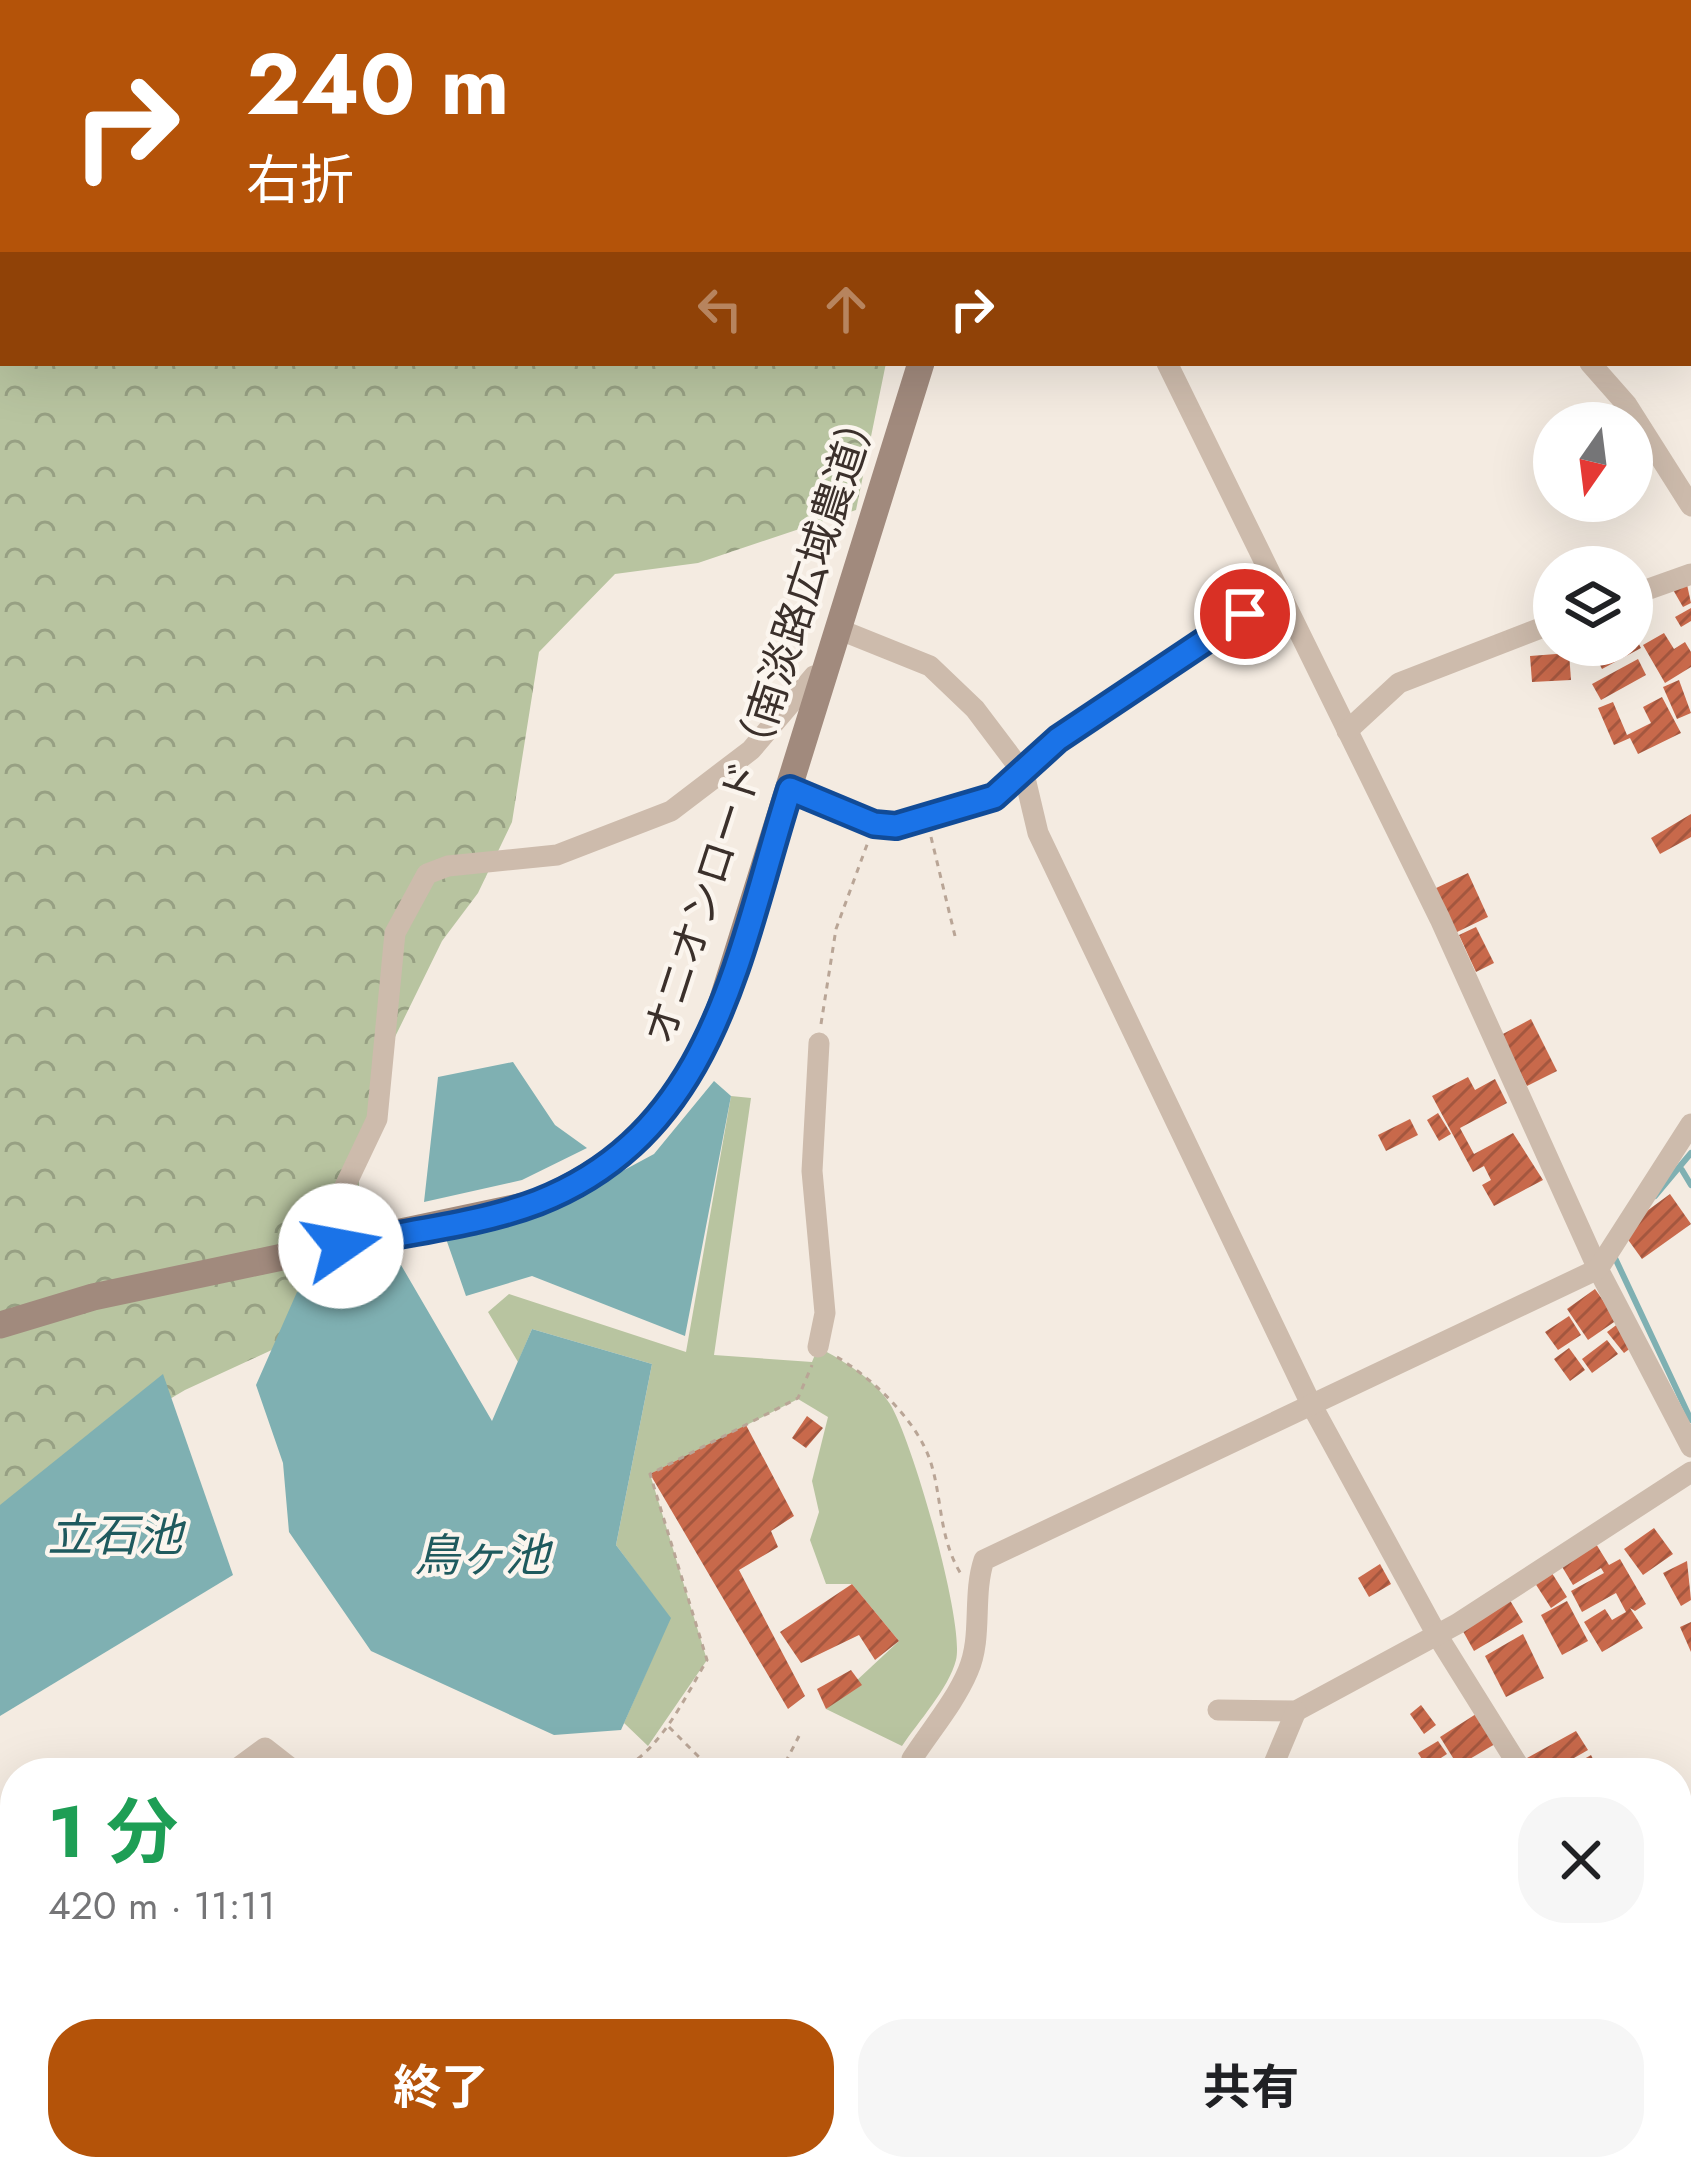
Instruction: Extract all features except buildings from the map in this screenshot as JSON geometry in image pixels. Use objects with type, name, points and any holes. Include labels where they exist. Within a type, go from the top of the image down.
[{"type":"street","name":"オニオンロード（南淡路広域農道）","points":[[0,1324],[93,1297],[533,1204],[585,1181],[669,1110],[698,1065],[722,1001],[920,366]]},
{"type":"street","points":[[1168,366],[1440,919],[1598,1270],[1691,1447]]},
{"type":"street","points":[[1593,366],[1627,404],[1691,506]]},
{"type":"street","points":[[1653,588],[1691,574]]},
{"type":"street","points":[[790,789],[874,824],[896,826],[994,797],[1058,739],[1278,592]]},
{"type":"street","points":[[838,629],[930,666],[975,709],[1024,774],[1038,832],[1311,1404],[1437,1635],[1514,1758]]},
{"type":"street","points":[[1347,731],[1399,683],[1533,631]]},
{"type":"street","points":[[341,1246],[338,1201],[377,1119],[395,933],[427,874],[448,866],[557,854],[671,811],[751,749],[802,686],[814,676],[824,678]]},
{"type":"street","points":[[818,1347],[825,1313],[812,1171],[819,1043]]},
{"type":"street","points":[[913,1758],[968,1671],[976,1640],[976,1586],[984,1560],[1598,1270],[1691,1124]]},
{"type":"street","points":[[1218,1710],[1296,1711],[1437,1635],[1691,1472]]},
{"type":"street","points":[[1276,1758],[1296,1711]]},
{"type":"street","points":[[251,1758],[265,1748],[278,1758]]},
{"type":"path","points":[[927,817],[955,936]]},
{"type":"path","points":[[819,1043],[836,929],[874,824]]},
{"type":"path","points":[[636,1758],[668,1726],[707,1660],[650,1474],[798,1398],[818,1347],[873,1383],[925,1447],[944,1546],[960,1573],[976,1586]]},
{"type":"path","points":[[668,1726],[700,1758]]},
{"type":"path","points":[[788,1758],[799,1736]]},
{"type":"green space","points":[[0,366],[885,366],[856,510],[698,563],[615,574],[539,652],[512,822],[478,893],[442,941],[393,1041],[359,1177],[359,1241],[350,1279],[276,1348],[185,1390],[99,1441],[0,1518]]},
{"type":"green space","points":[[731,1096],[751,1098],[714,1355],[812,1362],[818,1347],[867,1378],[900,1424],[935,1531],[953,1609],[956,1660],[940,1693],[902,1746],[826,1709],[899,1641],[852,1584],[826,1584],[810,1540],[819,1512],[812,1481],[828,1417],[798,1399],[650,1474],[707,1660],[648,1746],[624,1723],[670,1618],[616,1545],[652,1364],[532,1329],[518,1362],[488,1312],[509,1294],[686,1352]]},
{"type":"water","points":[[513,1062],[555,1125],[587,1148],[522,1180],[424,1202],[438,1077]]},
{"type":"water","points":[[714,1081],[731,1096],[685,1336],[532,1276],[466,1296],[444,1233],[537,1217],[654,1154]]},
{"type":"water","name":"鳥ヶ池","points":[[401,1265],[492,1421],[532,1329],[652,1364],[616,1545],[671,1618],[621,1730],[554,1735],[371,1651],[289,1532],[283,1463],[256,1385],[297,1292]]},
{"type":"water","name":"立石池","points":[[163,1374],[233,1575],[0,1716],[0,1505]]},
{"type":"waterway","points":[[1655,1196],[1691,1153]]},
{"type":"waterway","points":[[1682,1170],[1691,1185]]},
{"type":"waterway","points":[[1615,1258],[1691,1420]]},
{"type":"route","points":[[341,1246],[533,1204],[585,1181],[632,1146],[669,1110],[698,1065],[790,789],[874,824],[896,826],[994,797],[1058,739],[1245,614]]}]
